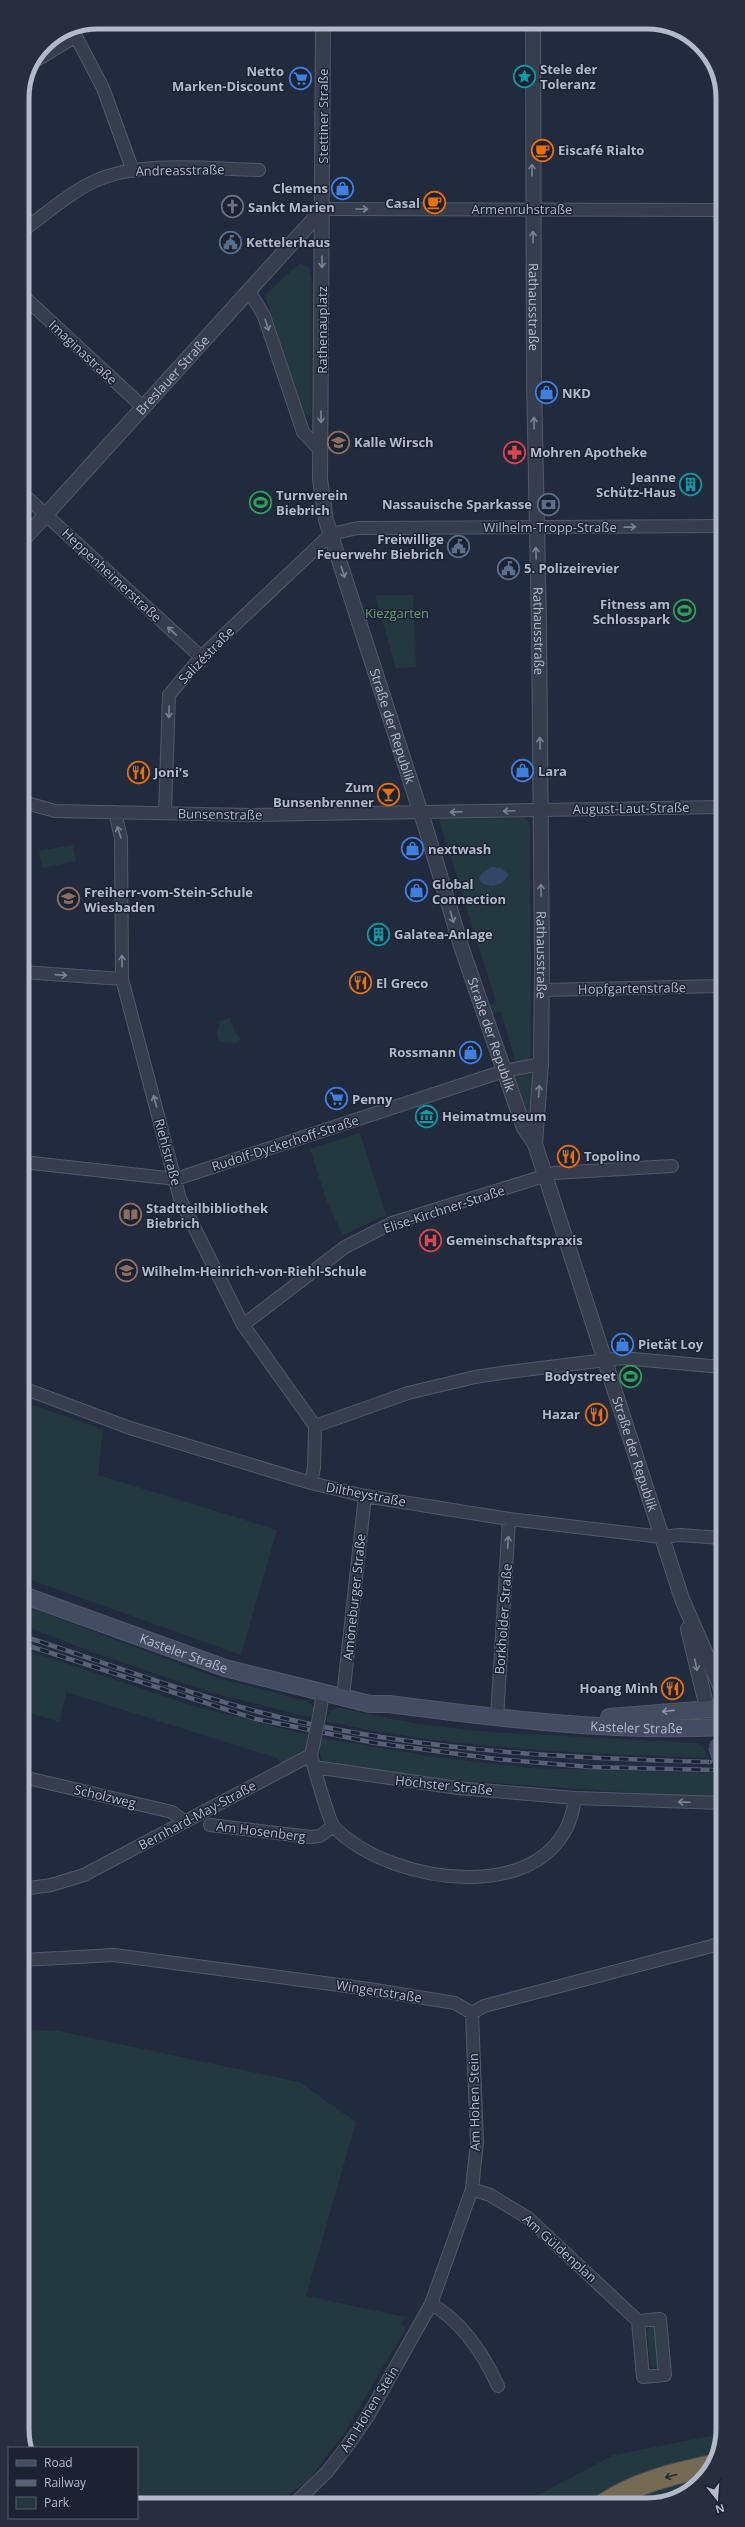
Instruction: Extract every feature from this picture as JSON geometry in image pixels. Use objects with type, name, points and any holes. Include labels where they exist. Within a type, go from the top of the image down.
[{"type":"highway","points":[[616,2498],[646,2483],[705,2467]]},
{"type":"highway","points":[[648,2498],[685,2487]]},
{"type":"main road","name":"Kasteler Straße","points":[[29,1597],[199,1660],[370,1704],[389,1704],[497,1718],[552,1722],[716,1727]]},
{"type":"main road","points":[[707,1708],[716,1725]]},
{"type":"main road","name":"Kasteler Straße","points":[[552,1722],[716,1708]]},
{"type":"street","name":"Stettiner Straße","points":[[323,29],[323,209]]},
{"type":"street","name":"Rathausstraße","points":[[533,29],[532,209],[535,528],[539,627],[542,990],[541,1064],[535,1144]]},
{"type":"street","points":[[74,33],[102,88],[133,171]]},
{"type":"street","points":[[47,52],[71,34]]},
{"type":"street","name":"Andreasstraße","points":[[29,226],[81,188],[102,178],[133,171],[259,170]]},
{"type":"street","name":"Armenruhstraße","points":[[323,209],[716,210]]},
{"type":"street","name":"Breslauer Straße","points":[[29,533],[323,209]]},
{"type":"street","name":"Rathenauplatz","points":[[323,209],[322,499],[331,534]]},
{"type":"street","points":[[248,292],[264,316],[302,432],[321,451]]},
{"type":"street","name":"Imaginastraße","points":[[29,301],[144,408]]},
{"type":"street","name":"Heppenheimerstraße","points":[[29,499],[201,657]]},
{"type":"street","name":"Wilhelm-Tropp-Straße","points":[[331,534],[358,528],[716,526]]},
{"type":"street","name":"Salizéstraße","points":[[165,813],[169,695],[201,657],[331,534]]},
{"type":"street","name":"Straße der Republik","points":[[331,534],[421,813],[462,949],[524,1128],[535,1144],[682,1599],[707,1708]]},
{"type":"street","name":"Bunsenstraße","points":[[29,803],[55,811],[249,815],[421,813]]},
{"type":"street","name":"August-Laut-Straße","points":[[421,813],[716,807]]},
{"type":"street","name":"Riehlstraße","points":[[115,812],[121,838],[122,979],[176,1179],[180,1199],[243,1325],[315,1426]]},
{"type":"street","points":[[29,972],[122,979]]},
{"type":"street","name":"Hopfgartenstraße","points":[[542,990],[716,986]]},
{"type":"street","name":"Rudolf-Dyckerhoff-Straße","points":[[29,1163],[176,1179],[504,1071],[541,1064]]},
{"type":"street","name":"Elise-Kirchner-Straße","points":[[243,1325],[345,1247],[384,1227],[545,1175],[672,1166]]},
{"type":"street","points":[[311,1483],[314,1468],[315,1426],[408,1393],[453,1382],[604,1359],[622,1358],[716,1366]]},
{"type":"street","name":"Diltheystraße","points":[[29,1390],[130,1428],[311,1483],[365,1496],[509,1519],[662,1537],[680,1535],[716,1538]]},
{"type":"street","name":"Amöneburger Straße","points":[[346,1697],[365,1496]]},
{"type":"street","name":"Borkholder Straße","points":[[497,1718],[509,1519]]},
{"type":"street","name":"Straße der Republik","points":[[682,1599],[716,1679]]},
{"type":"street","points":[[323,1693],[311,1754],[333,1826],[374,1854],[397,1864],[433,1874],[480,1878],[494,1876],[528,1864],[556,1844],[569,1824],[575,1798]]},
{"type":"street","name":"Bernhard-May-Straße","points":[[29,1888],[51,1886],[84,1875],[311,1754]]},
{"type":"street","name":"Höchster Straße","points":[[314,1767],[415,1783],[575,1798],[716,1803]]},
{"type":"street","name":"Scholzweg","points":[[29,1778],[172,1812],[184,1821]]},
{"type":"street","name":"Am Hosenberg","points":[[210,1825],[311,1837],[320,1836],[333,1826]]},
{"type":"street","points":[[472,2013],[484,2006],[716,1945]]},
{"type":"street","name":"Wingertstraße","points":[[29,1960],[114,1956],[369,1989],[456,2003],[472,2013]]},
{"type":"street","name":"Am Hohen Stein","points":[[300,2498],[327,2472],[368,2416],[431,2304],[472,2189],[477,2142],[472,2013]]},
{"type":"street","name":"Am Güldenplan","points":[[472,2189],[490,2195],[528,2218],[638,2321]]},
{"type":"street","points":[[431,2304],[458,2325],[482,2354],[498,2386]]},
{"type":"street","points":[[660,2319],[665,2375],[643,2377],[638,2321],[660,2319]]},
{"type":"green space","points":[[300,263],[308,267],[311,276],[311,416],[303,414],[265,295]]},
{"type":"green space","name":"Kiezgarten","points":[[375,595],[413,595],[416,667],[396,668]]},
{"type":"green space","points":[[523,818],[528,821],[530,828],[531,1055],[529,1062],[519,1064],[515,1059],[501,1011],[492,1014],[490,1005],[496,1002],[439,819]]},
{"type":"green space","points":[[73,845],[76,861],[43,868],[39,851]]},
{"type":"green space","points":[[230,1018],[235,1032],[241,1039],[237,1043],[220,1042],[217,1034],[220,1021]]},
{"type":"green space","points":[[534,1073],[533,1130],[528,1131],[510,1077]]},
{"type":"green space","points":[[360,1133],[386,1215],[343,1235],[327,1202],[310,1149]]},
{"type":"green space","points":[[29,1404],[103,1429],[98,1475],[277,1530],[241,1655],[29,1579]]},
{"type":"green space","points":[[29,1607],[217,1678],[302,1700],[311,1704],[314,1708],[313,1718],[213,1693],[89,1651],[29,1627]]},
{"type":"green space","points":[[29,1651],[194,1706],[315,1737],[311,1755],[285,1768],[277,1758],[66,1692],[60,1722],[29,1713]]},
{"type":"green space","points":[[339,1708],[418,1724],[490,1732],[697,1743],[702,1746],[709,1758],[612,1754],[468,1744],[420,1738],[325,1721],[332,1709]]},
{"type":"green space","points":[[321,1738],[429,1756],[529,1768],[714,1773],[716,1780],[716,1794],[713,1798],[709,1798],[438,1779],[325,1764],[321,1758]]},
{"type":"green space","points":[[29,2030],[58,2031],[299,2082],[356,2122],[306,2296],[405,2317],[401,2325],[406,2328],[344,2433],[307,2482],[284,2498],[138,2498],[138,2447],[31,2447],[29,2429]]},
{"type":"green space","points":[[652,2325],[656,2327],[660,2365],[656,2368],[652,2367],[650,2363],[647,2330]]},
{"type":"green space","points":[[716,2435],[715,2443],[710,2456],[651,2473],[605,2498],[532,2498],[614,2455]]},
{"type":"green space","points":[[687,2479],[688,2485],[674,2493],[661,2497],[628,2498]]},
{"type":"water","points":[[492,867],[501,868],[508,874],[503,882],[499,884],[489,886],[485,885],[479,878],[483,872]]},
{"type":"railway","points":[[29,1638],[226,1703],[311,1724],[367,1735],[481,1750],[596,1758],[710,1762]]},
{"type":"railway","points":[[29,1646],[256,1719],[375,1743],[496,1759],[590,1767],[713,1770]]},
{"type":"place","name":"Stele der Toleranz","points":[[524,76]]},
{"type":"place","name":"Netto Marken-Discount","points":[[300,78]]},
{"type":"place","name":"Eiscafé Rialto","points":[[542,150]]},
{"type":"place","name":"Clemens","points":[[343,188]]},
{"type":"place","name":"Casal","points":[[435,203]]},
{"type":"place","name":"Sankt Marien","points":[[232,207]]},
{"type":"place","name":"Kettelerhaus","points":[[230,242]]},
{"type":"place","name":"NKD","points":[[546,393]]},
{"type":"place","name":"Kalle Wirsch","points":[[339,442]]},
{"type":"place","name":"Mohren Apotheke","points":[[515,452]]},
{"type":"place","name":"Jeanne Schütz-Haus","points":[[691,484]]},
{"type":"place","name":"Turnverein Biebrich","points":[[260,502]]},
{"type":"place","name":"Nassauische Sparkasse","points":[[548,504]]},
{"type":"place","name":"Freiwillige Feuerwehr Biebrich","points":[[459,546]]},
{"type":"place","name":"5. Polizeirevier","points":[[509,568]]},
{"type":"place","name":"Fitness am Schlosspark","points":[[685,611]]},
{"type":"place","name":"Lara","points":[[522,771]]},
{"type":"place","name":"Joni's","points":[[138,772]]},
{"type":"place","name":"Zum Bunsenbrenner","points":[[389,794]]},
{"type":"place","name":"nextwash","points":[[412,849]]},
{"type":"place","name":"Global Connection","points":[[417,891]]},
{"type":"place","name":"Freiherr-vom-Stein-Schule Wiesbaden","points":[[68,899]]},
{"type":"place","name":"Galatea-Anlage","points":[[379,934]]},
{"type":"place","name":"El Greco","points":[[360,983]]},
{"type":"place","name":"Rossmann","points":[[471,1052]]},
{"type":"place","name":"Penny","points":[[337,1099]]},
{"type":"place","name":"Heimatmuseum","points":[[427,1116]]},
{"type":"place","name":"Topolino","points":[[569,1156]]},
{"type":"place","name":"Stadtteilbibliothek Biebrich","points":[[130,1215]]},
{"type":"place","name":"Gemeinschaftspraxis","points":[[431,1240]]},
{"type":"place","name":"Wilhelm-Heinrich-von-Riehl-Schule","points":[[127,1271]]},
{"type":"place","name":"Pietät Loy","points":[[622,1344]]},
{"type":"place","name":"Bodystreet","points":[[631,1376]]},
{"type":"place","name":"Hazar","points":[[596,1414]]},
{"type":"place","name":"Hoang Minh","points":[[673,1688]]}]
